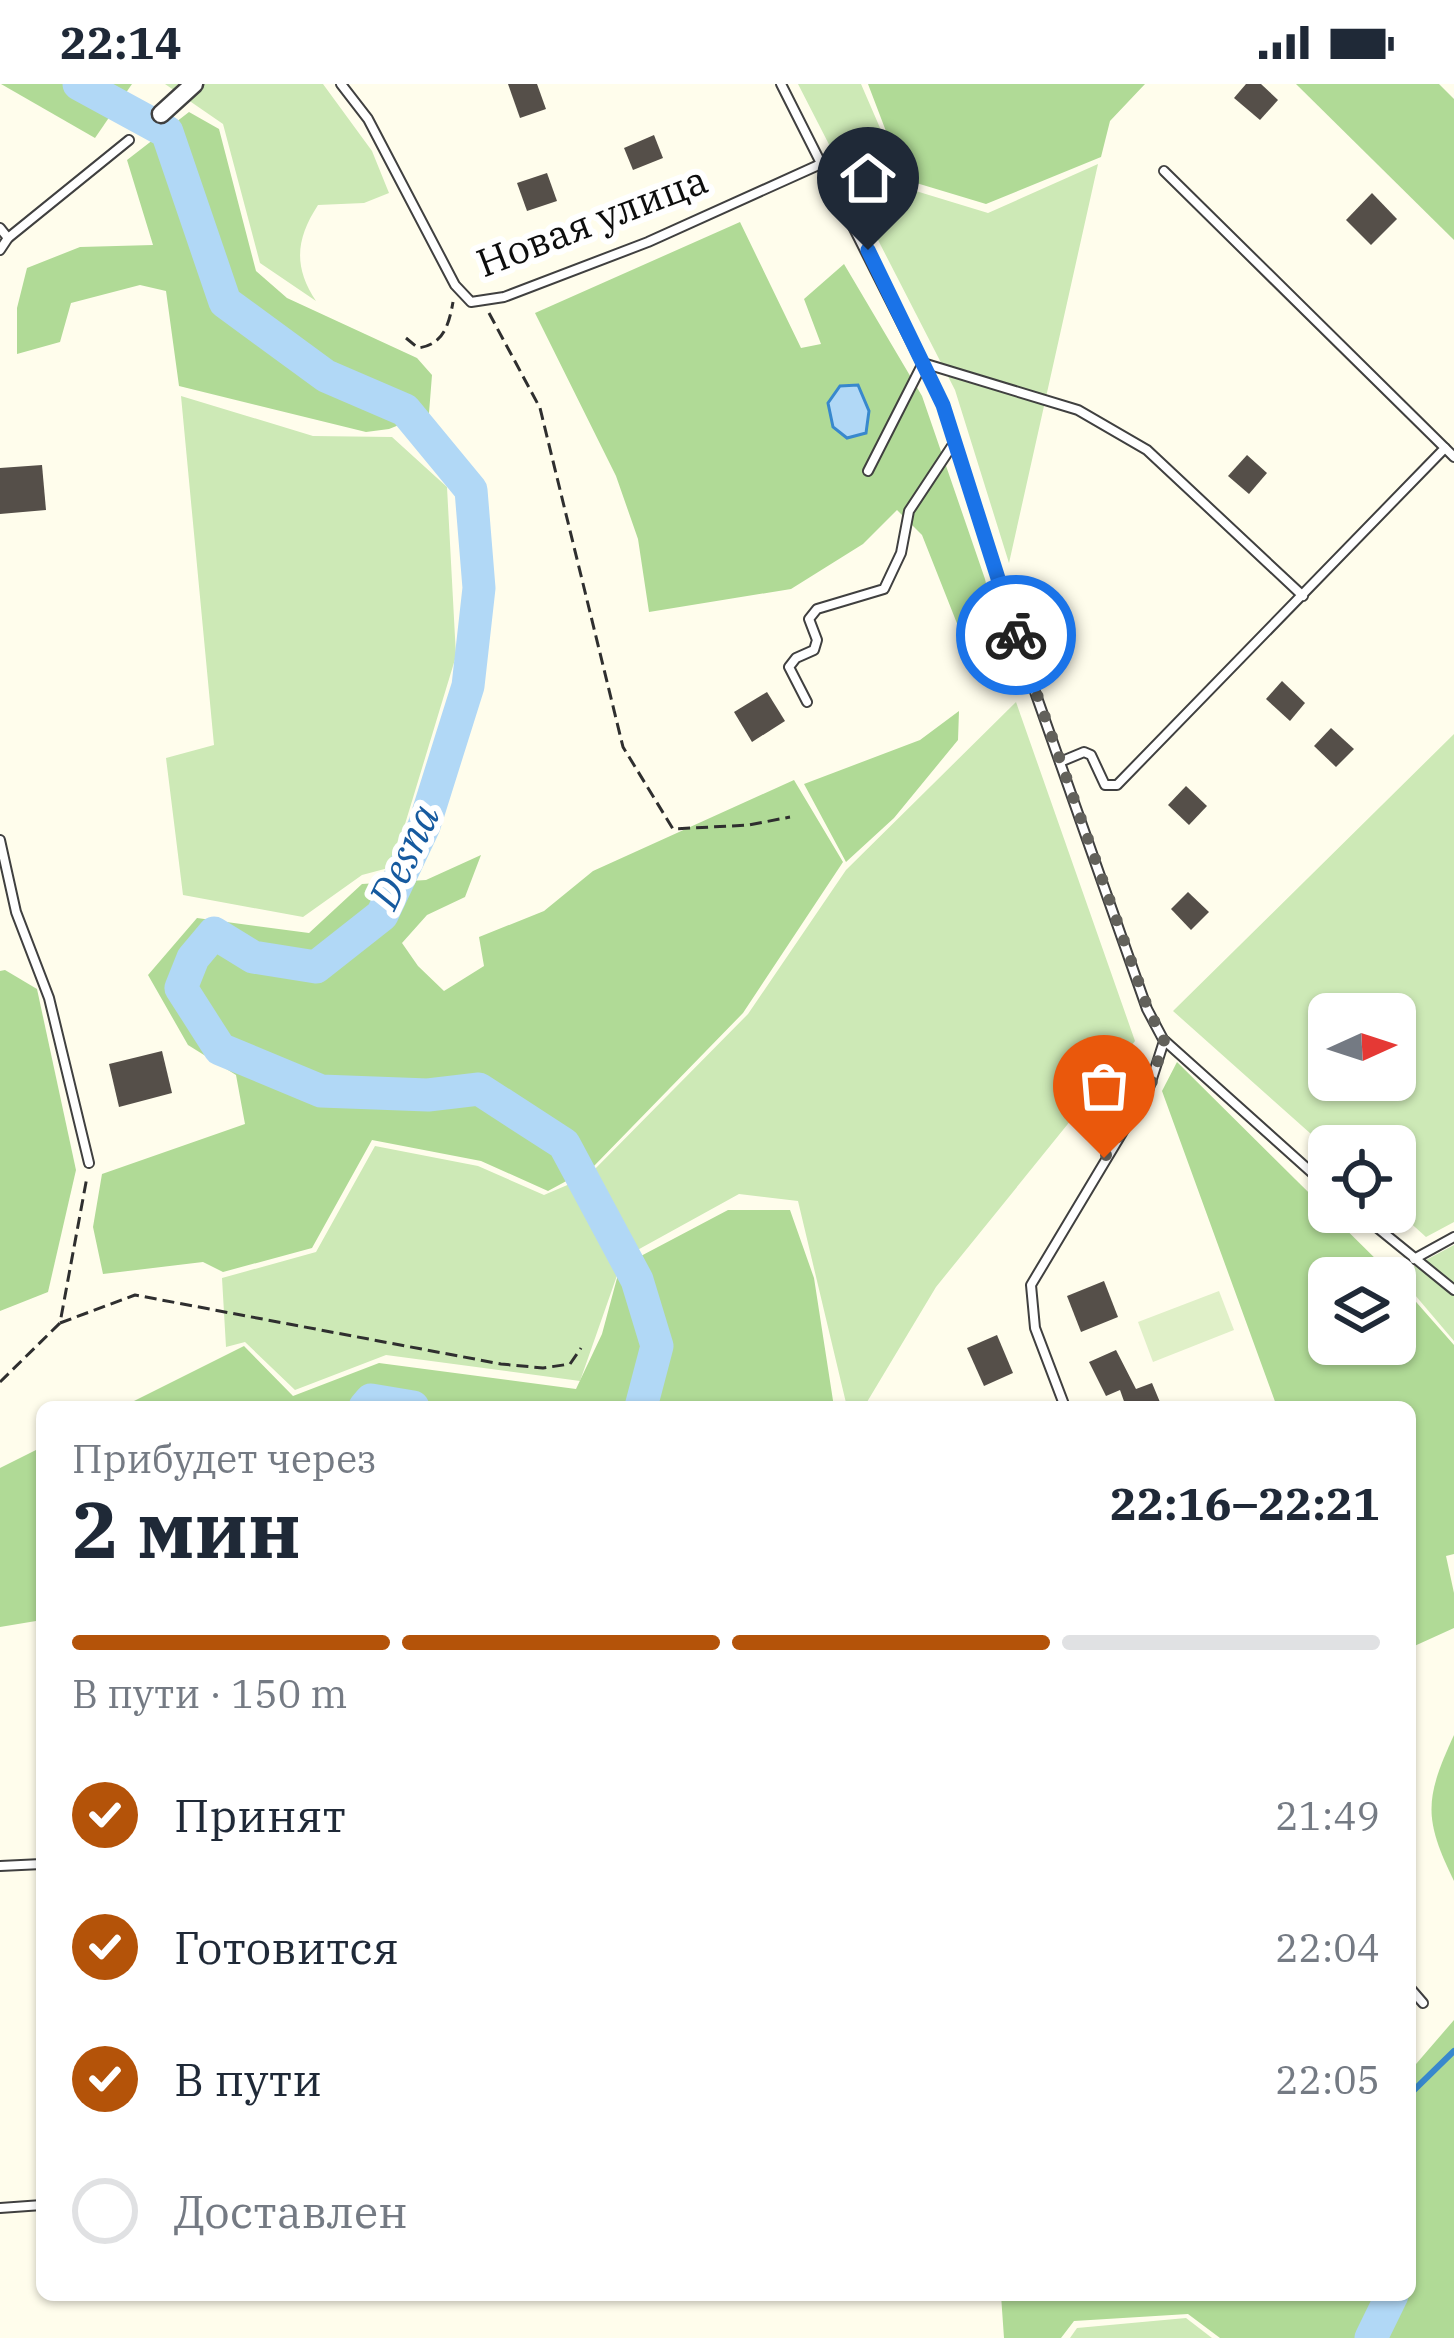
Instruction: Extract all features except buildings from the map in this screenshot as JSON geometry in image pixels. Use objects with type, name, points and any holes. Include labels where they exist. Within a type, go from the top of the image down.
[{"type":"street","points":[[161,114],[194,84]]},
{"type":"lane","name":"Новая улица","points":[[340,84],[368,119],[454,283],[471,302],[648,242],[823,163]]},
{"type":"lane","points":[[782,84],[923,363],[955,441],[1060,762],[1148,1009],[1164,1040],[1308,1169]]},
{"type":"lane","points":[[0,250],[8,238],[129,140]]},
{"type":"lane","points":[[1164,171],[1454,457]]},
{"type":"lane","points":[[0,228],[8,238]]},
{"type":"lane","points":[[868,471],[923,363]]},
{"type":"lane","points":[[923,363],[1078,410],[1147,450],[1304,596]]},
{"type":"lane","points":[[807,702],[789,667],[814,650],[817,640],[809,619],[818,608],[884,589],[901,553],[909,512],[955,441]]},
{"type":"lane","points":[[1060,762],[1084,752],[1091,755],[1105,784],[1117,785],[1445,448]]},
{"type":"lane","points":[[0,840],[16,911],[49,998],[89,1163]]},
{"type":"lane","points":[[1063,1401],[1035,1328],[1031,1285],[1150,1088],[1164,1040]]},
{"type":"lane","points":[[1383,1233],[1412,1257]]},
{"type":"lane","points":[[1416,1258],[1454,1237]]},
{"type":"lane","points":[[1416,1261],[1454,1290]]},
{"type":"lane","points":[[0,1866],[36,1864]]},
{"type":"lane","points":[[1416,1995],[1423,2003]]},
{"type":"lane","points":[[0,2208],[36,2205]]},
{"type":"path","points":[[406,338],[418,348],[430,346],[443,335],[454,283]]},
{"type":"path","points":[[483,301],[540,408],[623,747],[673,829],[748,825],[790,817]]},
{"type":"path","points":[[60,1323],[89,1163]]},
{"type":"path","points":[[0,1382],[60,1323],[135,1295],[501,1364],[543,1368],[570,1364],[580,1348]]},
{"type":"green space","points":[[1,84],[132,84],[95,138]]},
{"type":"green space","points":[[165,84],[323,84],[372,151],[389,193],[364,203],[318,205],[305,229],[301,264],[316,301],[260,263],[223,124]]},
{"type":"green space","points":[[798,84],[861,84],[906,188],[988,213],[1098,164],[1009,563],[955,390]]},
{"type":"green space","points":[[868,84],[1145,84],[1110,121],[1101,157],[986,204],[913,182],[892,147]]},
{"type":"green space","points":[[1296,84],[1439,84],[1454,99],[1454,240]]},
{"type":"green space","points":[[189,112],[219,129],[256,271],[287,298],[417,358],[432,375],[429,413],[389,429],[366,432],[179,386],[166,291],[140,285],[71,303],[60,342],[17,354],[17,308],[27,268],[80,247],[153,245],[127,160]]},
{"type":"green space","points":[[740,222],[801,348],[821,344],[804,299],[844,264],[922,396],[985,579],[1001,650],[984,660],[960,631],[922,535],[897,510],[863,544],[791,589],[649,612],[638,539],[616,476],[535,313]]},
{"type":"green space","points":[[181,396],[313,436],[392,437],[447,487],[456,656],[392,867],[362,875],[303,917],[183,895],[166,758],[214,745]]},
{"type":"green space","points":[[1016,702],[1135,1041],[936,1287],[868,1401],[846,1401],[798,1201],[739,1194],[632,1253],[592,1172],[748,1014],[846,870]]},
{"type":"green space","points":[[959,711],[958,740],[894,818],[846,862],[804,784],[920,740]]},
{"type":"green space","points":[[1454,734],[1454,1222],[1426,1237],[1416,1228],[1416,1125],[1308,1125],[1308,1131],[1173,1011]]},
{"type":"green space","points":[[794,780],[843,862],[743,1013],[594,1166],[548,1191],[481,1161],[372,1140],[312,1248],[223,1272],[203,1262],[103,1274],[93,1227],[102,1174],[245,1124],[236,1075],[188,1045],[148,975],[197,918],[309,933],[362,884],[426,880],[481,855],[465,897],[427,915],[402,943],[444,991],[484,966],[479,937],[544,911],[593,871]]},
{"type":"green space","points":[[0,971],[37,989],[76,1170],[48,1292],[0,1311]]},
{"type":"green space","points":[[1177,1062],[1308,1192],[1308,1233],[1350,1233],[1374,1257],[1308,1257],[1308,1365],[1416,1365],[1416,1302],[1454,1345],[1454,1554],[1446,1556],[1454,1593],[1454,1628],[1416,1645],[1416,1401],[1275,1401],[1162,1091]]},
{"type":"green space","points":[[375,1146],[478,1166],[544,1195],[572,1183],[620,1267],[580,1381],[386,1355],[295,1390],[245,1342],[226,1347],[222,1278],[316,1252]]},
{"type":"green space","points":[[728,1210],[790,1210],[814,1278],[833,1401],[134,1401],[244,1346],[293,1396],[379,1363],[576,1389],[602,1334],[620,1267]]},
{"type":"green space","points":[[1454,1245],[1454,1341],[1416,1296],[1416,1265]]},
{"type":"green space","points":[[1219,1291],[1234,1330],[1153,1362],[1138,1322]]},
{"type":"green space","points":[[36,1450],[36,1621],[0,1627],[0,1468]]},
{"type":"green space","points":[[1454,1735],[1454,1881],[1437,1840],[1432,1808],[1437,1776]]},
{"type":"green space","points":[[1454,2020],[1454,2338],[1220,2338],[1188,2314],[1074,2321],[1061,2338],[1004,2338],[1001,2301],[1416,2301],[1416,2064]]},
{"type":"green space","points":[[1186,2318],[1212,2338],[1070,2338],[1077,2328]]},
{"type":"water","points":[[858,385],[869,411],[866,433],[847,438],[833,427],[828,403],[840,386]]},
{"type":"waterway","name":"Desna","points":[[79,84],[167,132],[225,302],[326,376],[405,410],[471,490],[479,588],[468,686],[424,826],[382,915],[316,967],[253,957],[214,933],[193,958],[181,988],[220,1049],[321,1091],[428,1095],[479,1089],[564,1144],[637,1280],[657,1346],[643,1401]]},
{"type":"waterway","name":"Desna","points":[[370,1401],[377,1401]]},
{"type":"waterway","points":[[1416,2088],[1454,2051]]},
{"type":"waterway","name":"Desna","points":[[1371,2338],[1389,2301]]},
{"type":"way so far","points":[[1016,635],[1148,1009],[1164,1040],[1150,1088],[1104,1158]]},
{"type":"route","points":[[868,250],[943,405],[1016,635]]}]
